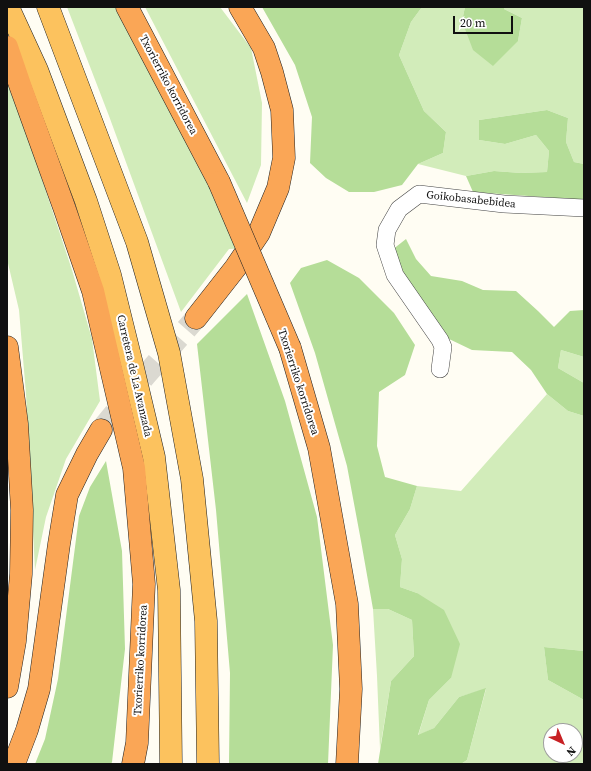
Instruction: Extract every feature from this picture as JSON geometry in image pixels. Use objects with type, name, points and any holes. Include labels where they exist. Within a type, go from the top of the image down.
[{"type":"highway","name":"Carretera de La Avanzada","points":[[8,7],[37,70],[86,201],[110,275],[154,458],[168,590],[171,764]]},
{"type":"highway","points":[[48,7],[137,242],[169,353],[192,479],[206,622],[208,764]]},
{"type":"highway","name":"Txorierriko korridorea","points":[[127,7],[218,182],[290,348],[319,448],[347,604],[351,690],[347,764]]},
{"type":"highway","points":[[196,318],[236,267],[259,233],[278,188],[284,158],[282,110],[272,72],[264,48],[240,7]]},
{"type":"highway","name":"Txorierriko korridorea","points":[[7,47],[93,291],[134,468],[144,584],[137,743],[133,764]]},
{"type":"highway","points":[[7,347],[17,424],[22,510],[21,574],[15,641],[7,687]]},
{"type":"highway","points":[[14,764],[27,730],[39,689],[67,495],[87,454],[102,430]]},
{"type":"highway","points":[[118,764],[141,665]]},
{"type":"street","name":"Goikobasabebidea","points":[[440,369],[443,347],[440,340],[395,276],[385,245],[387,230],[399,209],[419,194],[504,204],[584,208]]},
{"type":"green space","points":[[67,7],[117,7],[247,248],[229,249],[181,312],[109,116]]},
{"type":"green space","points":[[145,7],[220,7],[251,48],[262,103],[261,165],[247,203]]},
{"type":"green space","points":[[262,7],[422,7],[411,22],[399,55],[424,111],[446,132],[443,153],[418,164],[402,185],[374,192],[349,192],[326,178],[310,163],[312,117],[295,65]]},
{"type":"green space","points":[[422,7],[465,7],[462,21],[518,41],[522,18],[504,9],[504,7],[584,7],[584,164],[574,162],[566,142],[568,118],[547,110],[479,120],[479,140],[505,144],[536,135],[549,151],[547,172],[521,173],[494,171],[466,176],[418,164],[443,153],[446,132],[424,111],[399,55],[411,22]]},
{"type":"green space","points":[[465,7],[504,7],[504,9],[522,18],[518,41],[493,66],[473,50],[462,21]]},
{"type":"green space","points":[[7,83],[27,134],[72,270],[92,339],[100,401],[66,459],[46,517],[35,570],[26,394],[19,310],[7,259]]},
{"type":"green space","points":[[547,110],[568,118],[566,142],[574,162],[584,164],[584,200],[473,192],[466,176],[494,171],[521,173],[547,172],[549,151],[536,135],[505,144],[479,140],[479,120]]},
{"type":"green space","points":[[406,239],[416,259],[431,276],[462,281],[483,290],[516,291],[554,327],[570,311],[584,310],[584,357],[561,350],[558,368],[584,383],[584,416],[568,411],[547,394],[531,370],[512,352],[472,350],[447,338],[403,285],[392,250]]},
{"type":"green space","points":[[327,260],[359,278],[394,313],[415,345],[405,375],[379,392],[377,446],[385,477],[417,486],[410,509],[395,535],[402,559],[400,587],[417,593],[444,610],[460,644],[451,678],[429,700],[418,735],[434,728],[459,697],[486,688],[467,760],[461,764],[378,764],[391,681],[414,656],[412,620],[388,609],[373,609],[347,466],[315,353],[290,283],[301,268]]},
{"type":"green space","points":[[247,294],[285,401],[317,517],[333,645],[328,764],[229,764],[230,673],[216,510],[197,344]]},
{"type":"green space","points":[[561,350],[584,357],[584,383],[558,368]]},
{"type":"green space","points":[[547,394],[568,411],[584,416],[584,651],[544,647],[548,680],[584,700],[584,764],[461,764],[467,760],[486,689],[459,697],[434,728],[418,736],[429,700],[451,678],[417,593],[400,587],[402,559],[395,535],[410,509],[417,486],[461,491]]},
{"type":"green space","points":[[106,461],[122,551],[125,649],[112,762],[111,764],[35,764],[45,739],[58,679],[79,516],[90,487]]},
{"type":"green space","points":[[373,609],[388,609],[412,620],[414,656],[391,681],[380,749],[377,676]]},
{"type":"green space","points":[[544,647],[584,651],[584,700],[548,680]]},
{"type":"tunnel","points":[[101,430],[145,376],[196,318]]}]
